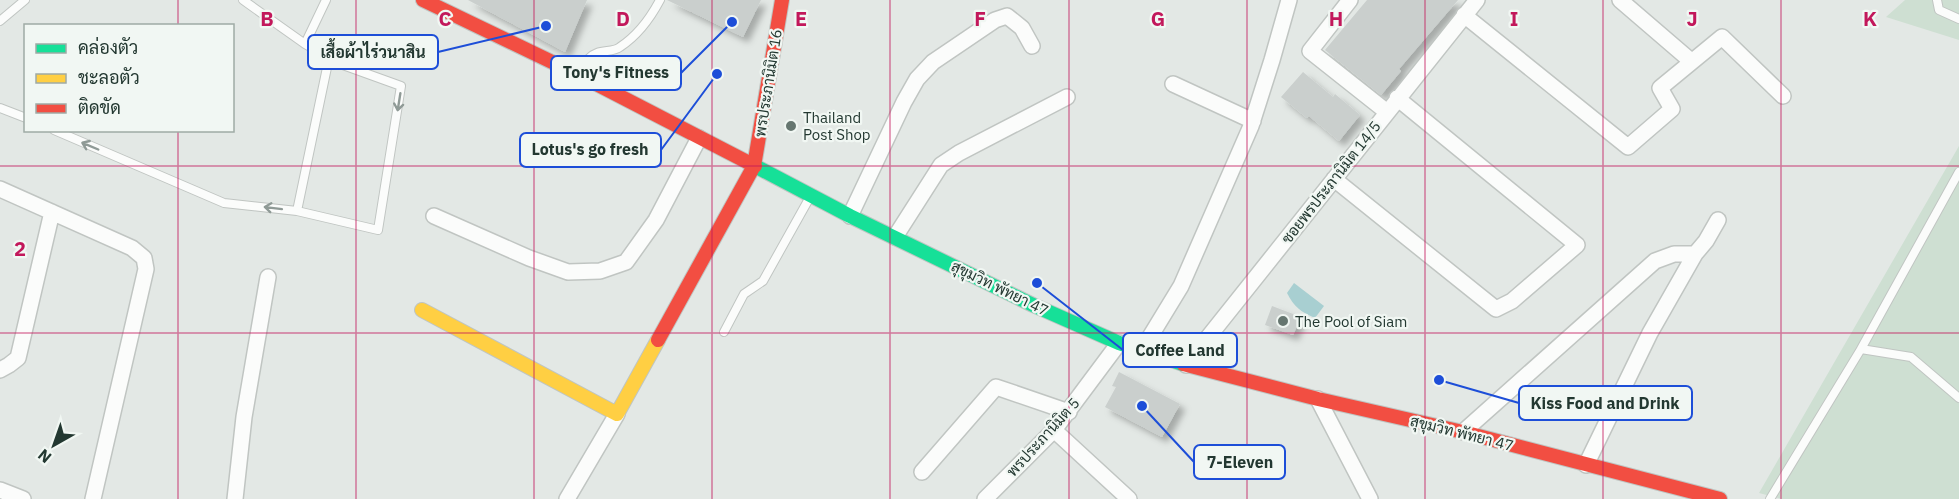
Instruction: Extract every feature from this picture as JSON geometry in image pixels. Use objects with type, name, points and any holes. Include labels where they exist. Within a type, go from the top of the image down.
[{"type":"street","name":"สุขุมวิท พัทยา 47","points":[[423,0],[577,74],[850,216],[1033,305],[1119,343],[1186,364],[1318,399],[1463,432],[1720,499]]},
{"type":"street","name":"พรประภานิมิต 16","points":[[617,414],[754,166],[782,0]]},
{"type":"street","points":[[1142,350],[1181,286],[1253,121],[1289,0]]},
{"type":"street","points":[[1350,0],[1310,51],[1387,112]]},
{"type":"street","name":"ซอยพรประภานิมิต 14/5","points":[[1186,364],[1477,0]]},
{"type":"street","points":[[1620,0],[1690,61]]},
{"type":"street","points":[[1464,15],[1628,147],[1672,109],[1660,88],[1722,36],[1783,96]]},
{"type":"street","points":[[850,216],[904,102],[917,79],[933,62],[995,20],[1007,16],[1022,28],[1032,46]]},
{"type":"street","points":[[1173,84],[1253,121]]},
{"type":"street","points":[[895,237],[941,165],[959,153],[1067,97]]},
{"type":"street","points":[[1334,179],[1496,309],[1512,302],[1577,245],[1397,98]]},
{"type":"street","points":[[434,216],[529,258],[568,272],[600,270],[626,262],[656,220],[699,138]]},
{"type":"street","points":[[0,189],[132,248],[144,258],[146,269],[93,499]]},
{"type":"street","points":[[0,370],[18,358],[52,212]]},
{"type":"street","points":[[1586,465],[1650,333],[1695,254],[1706,241],[1718,220]]},
{"type":"street","points":[[1463,432],[1655,261],[1674,254],[1695,254]]},
{"type":"street","points":[[235,499],[244,417],[268,277]]},
{"type":"street","points":[[422,310],[617,414],[567,499]]},
{"type":"street","name":"พรประภานิมิต 5","points":[[985,499],[1054,430],[1119,343]]},
{"type":"street","points":[[922,472],[996,387],[1068,412]]},
{"type":"street","points":[[1318,399],[1370,499]]},
{"type":"street","points":[[1054,430],[1129,499]]},
{"type":"street","points":[[0,489],[23,499]]},
{"type":"lane","points":[[0,21],[25,0]]},
{"type":"lane","points":[[59,132],[224,203],[297,211],[378,230],[401,86],[340,64],[305,44],[243,0]]},
{"type":"lane","points":[[305,44],[326,0]]},
{"type":"lane","points":[[577,74],[596,53],[618,50],[627,42],[654,11],[660,0]]},
{"type":"lane","points":[[1938,0],[1939,10],[1959,19]]},
{"type":"lane","points":[[297,211],[329,58]]},
{"type":"lane","points":[[0,108],[24,117]]},
{"type":"lane","points":[[1770,499],[1861,349],[1959,172]]},
{"type":"lane","points":[[724,332],[744,294],[763,281],[811,196]]},
{"type":"lane","points":[[1861,349],[1911,357],[1959,398]]},
{"type":"green space","points":[[1905,0],[1959,0],[1959,40],[1886,17]]},
{"type":"green space","points":[[1959,146],[1959,499],[1782,499],[1759,493]]},
{"type":"water","points":[[1294,283],[1324,306],[1315,318],[1306,314],[1292,302],[1287,293]]},
{"type":"building","points":[[468,0],[587,0],[565,52]]},
{"type":"building","points":[[667,0],[761,0],[743,37]]},
{"type":"building","points":[[1367,0],[1458,0],[1399,69],[1401,71],[1381,95],[1325,50]]},
{"type":"building","points":[[1303,72],[1333,97],[1335,94],[1360,115],[1339,141],[1281,97]]},
{"type":"building","name":"The Pool of Siam","points":[[1272,306],[1301,317],[1293,335],[1265,325]]},
{"type":"building","points":[[1119,372],[1180,404],[1162,437],[1105,407],[1116,387],[1112,386]]},
{"type":"traffic: fast","points":[[755,166],[850,216],[1033,305],[1119,343],[1183,364]]},
{"type":"traffic: slow","points":[[422,310],[617,414],[658,340]]},
{"type":"traffic: jam","points":[[423,0],[577,74],[755,166]]},
{"type":"traffic: jam","points":[[658,340],[754,166],[782,0]]},
{"type":"traffic: jam","points":[[1183,364],[1318,399],[1463,432],[1720,499]]},
{"type":"place","name":"Tony's Fitness","points":[[732,22]]},
{"type":"place","name":"เสื้อผ้าไร่วนาสิน","points":[[546,26]]},
{"type":"place","name":"Lotus's go fresh","points":[[717,74]]},
{"type":"place","name":"Thailand Post Shop","points":[[791,126]]},
{"type":"place","name":"Coffee Land","points":[[1037,283]]},
{"type":"place","name":"The Pool of Siam","points":[[1283,321]]},
{"type":"place","name":"Kiss Food and Drink","points":[[1439,380]]},
{"type":"place","name":"7-Eleven","points":[[1142,406]]}]
